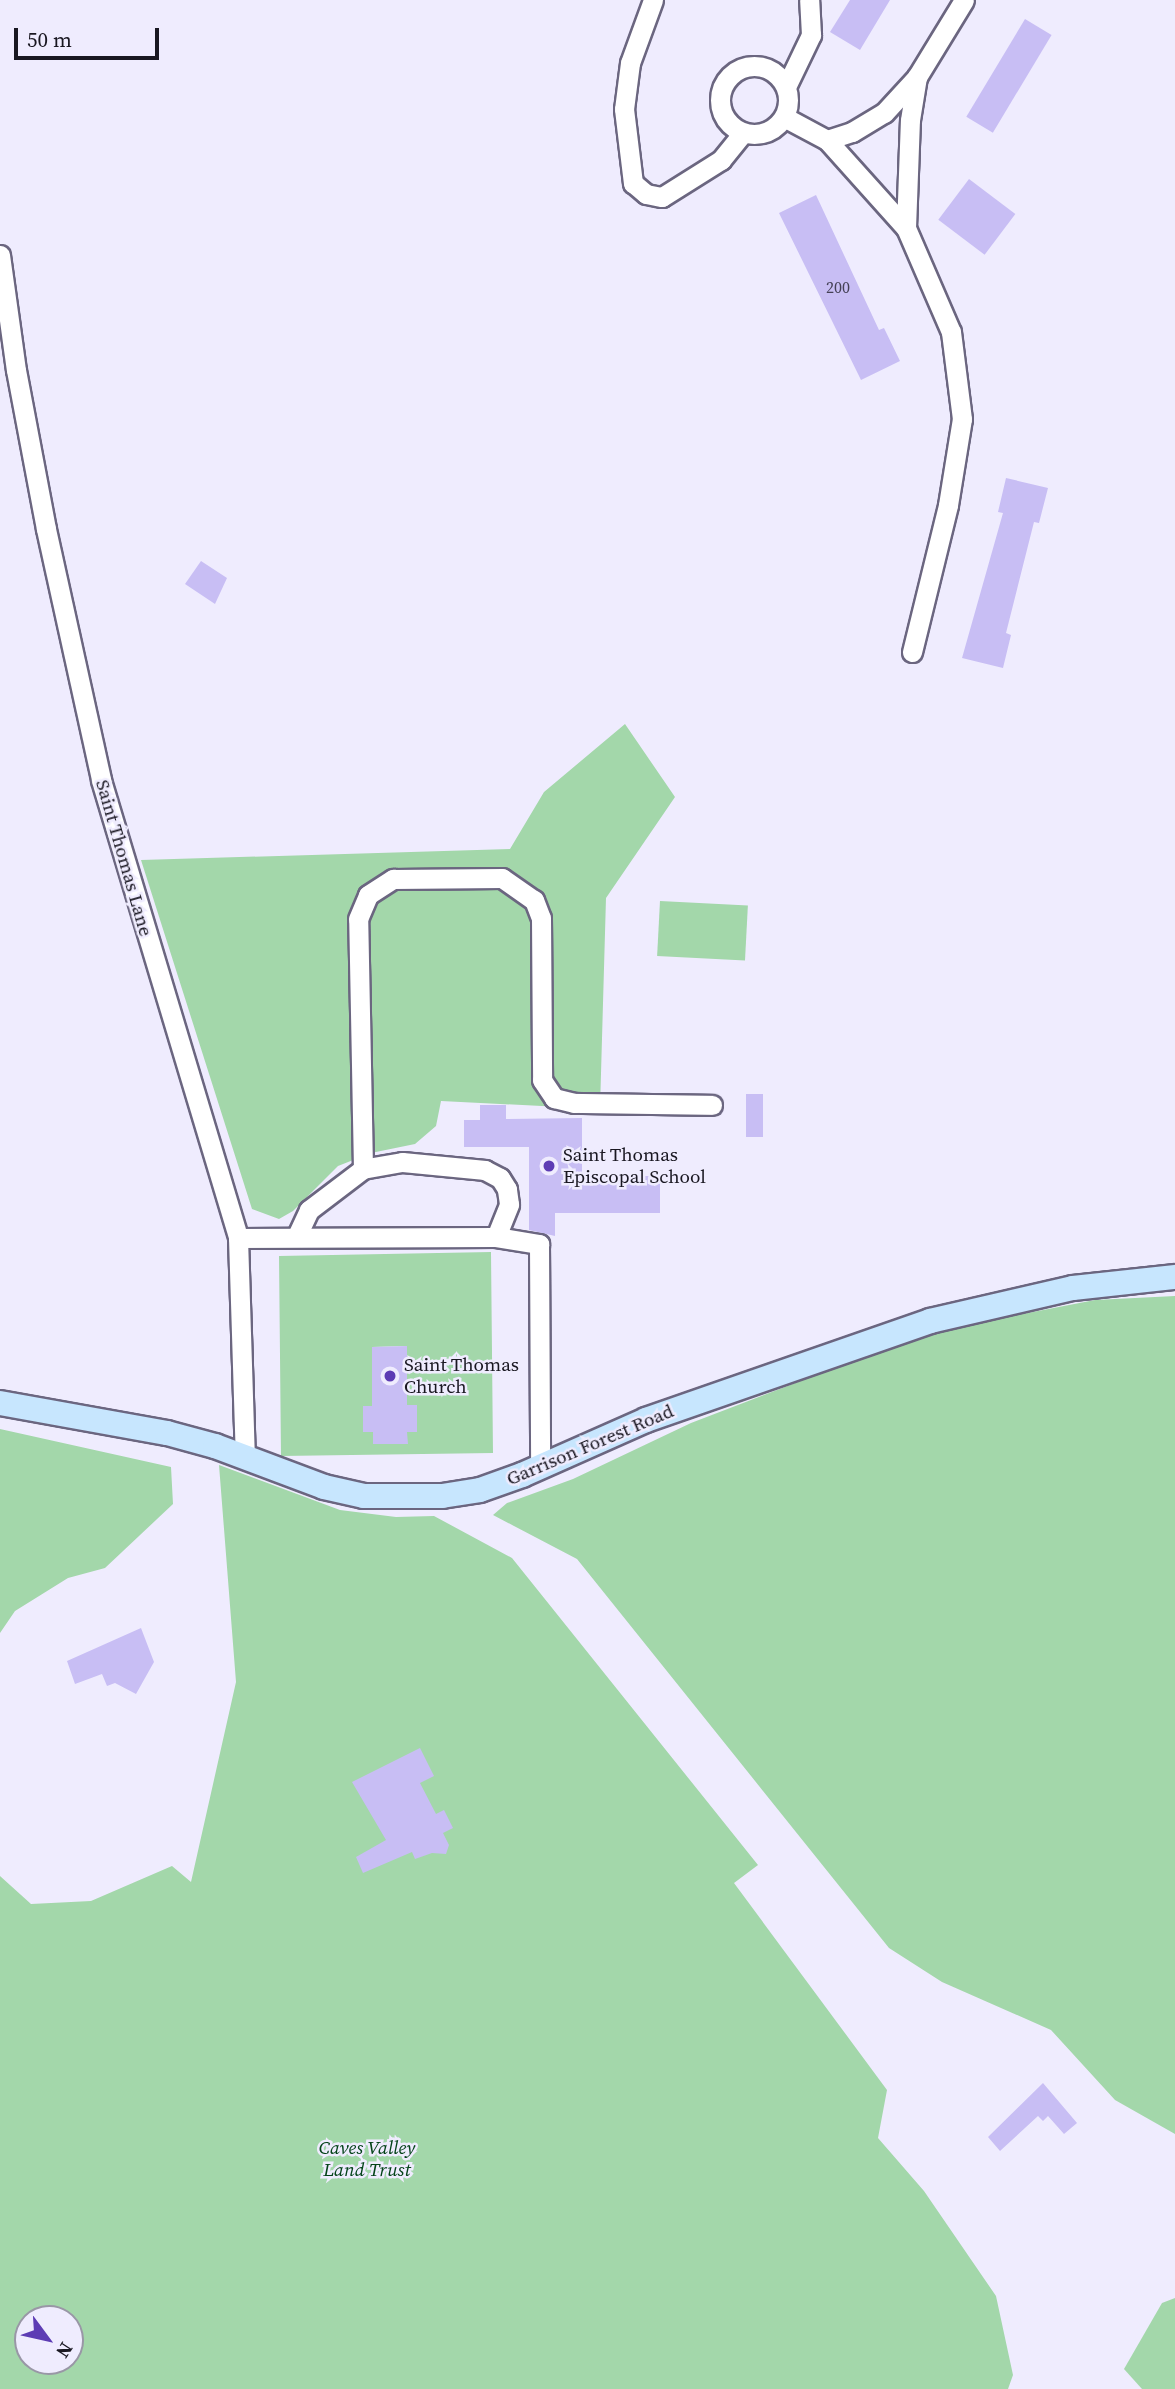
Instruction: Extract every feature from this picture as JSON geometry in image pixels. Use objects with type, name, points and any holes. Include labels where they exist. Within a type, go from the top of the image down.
[{"type":"main road","name":"Garrison Forest Road","points":[[0,1403],[167,1433],[245,1457],[324,1488],[403,1499],[480,1490],[646,1420],[930,1321],[1073,1288],[1175,1277]]},
{"type":"street","points":[[653,0],[630,63],[624,109],[633,183],[646,194],[662,197],[721,160],[743,133]]},
{"type":"street","points":[[786,87],[763,67],[749,66],[731,75],[720,103],[723,116],[743,133],[757,134],[774,128],[784,117],[786,87],[811,35],[809,0]]},
{"type":"street","points":[[827,139],[884,114],[917,77],[964,0]]},
{"type":"street","points":[[906,228],[910,120],[917,77]]},
{"type":"street","points":[[784,117],[827,139],[906,228],[937,290],[951,332],[962,419],[948,505],[912,652]]},
{"type":"street","name":"Saint Thomas Lane","points":[[0,255],[16,370],[46,529],[100,780],[238,1238],[245,1457]]},
{"type":"street","points":[[363,1169],[359,1147],[358,919],[368,895],[393,878],[502,878],[534,900],[541,918],[542,1080],[554,1098],[574,1103],[712,1105]]},
{"type":"street","points":[[298,1234],[309,1210],[363,1169],[402,1162],[492,1174],[508,1189],[509,1204],[496,1237]]},
{"type":"street","points":[[238,1238],[298,1234],[496,1237],[539,1244],[540,1466]]},
{"type":"green space","points":[[625,724],[675,797],[606,898],[600,1109],[441,1101],[436,1126],[415,1144],[371,1153],[338,1166],[293,1211],[279,1219],[252,1209],[141,860],[510,849],[544,792]]},
{"type":"green space","points":[[660,901],[748,906],[745,961],[657,956]]},
{"type":"green space","points":[[491,1252],[493,1453],[281,1456],[279,1256]],"holes":[[[406,1346],[407,1405],[417,1406],[417,1432],[407,1432],[407,1444],[373,1444],[373,1432],[363,1432],[363,1406],[372,1406],[372,1347]]]},
{"type":"green space","points":[[1175,1296],[1175,2134],[1115,2100],[1051,2030],[942,1982],[889,1948],[577,1559],[493,1515],[507,1503],[573,1479],[691,1423],[929,1332],[1095,1300]]},
{"type":"green space","points":[[0,1429],[171,1467],[173,1504],[105,1568],[68,1578],[15,1611],[0,1633]]},
{"type":"green space","name":"Caves Valley Land Trust","points":[[219,1465],[340,1510],[396,1517],[434,1516],[512,1558],[758,1865],[734,1883],[887,2090],[878,2138],[924,2191],[996,2296],[1013,2375],[1008,2389],[0,2389],[0,1876],[31,1904],[91,1901],[172,1866],[191,1882],[236,1682]]},
{"type":"green space","points":[[1175,2298],[1175,2389],[1142,2389],[1124,2369],[1162,2303]]},
{"type":"building","points":[[850,0],[890,0],[860,50],[830,32]]},
{"type":"building","points":[[1025,19],[1052,35],[993,133],[966,117]]},
{"type":"building","points":[[969,179],[1015,214],[985,255],[938,220]]},
{"type":"building","points":[[816,195],[879,330],[884,328],[900,361],[861,380],[779,213]]},
{"type":"building","points":[[1006,478],[1048,488],[1039,523],[1034,522],[1006,633],[1011,635],[1003,668],[962,658],[1003,513],[998,512]]},
{"type":"building","points":[[201,561],[227,578],[215,604],[185,584]]},
{"type":"building","points":[[746,1094],[763,1094],[763,1137],[746,1137]]},
{"type":"building","name":"Saint Thomas Episcopal School","points":[[480,1105],[506,1105],[506,1119],[582,1118],[582,1176],[660,1176],[660,1213],[555,1213],[555,1236],[529,1230],[529,1147],[464,1147],[464,1120],[480,1120]]},
{"type":"building","name":"Saint Thomas Church","points":[[407,1346],[407,1405],[417,1405],[417,1432],[407,1432],[408,1444],[373,1444],[373,1432],[363,1432],[363,1406],[372,1406],[372,1347]]},
{"type":"building","points":[[141,1628],[154,1662],[136,1694],[115,1683],[107,1686],[102,1674],[75,1684],[67,1661]]},
{"type":"building","points":[[420,1748],[434,1776],[420,1783],[436,1814],[444,1810],[453,1828],[443,1833],[449,1845],[446,1854],[432,1853],[415,1859],[412,1852],[363,1873],[356,1857],[386,1840],[352,1782]]},
{"type":"building","points":[[1043,2083],[1077,2123],[1064,2134],[1048,2116],[1043,2121],[1038,2116],[1000,2151],[988,2137]]},
{"type":"place","name":"Saint Thomas Episcopal School","points":[[549,1166]]},
{"type":"place","name":"Saint Thomas Church","points":[[390,1376]]}]
